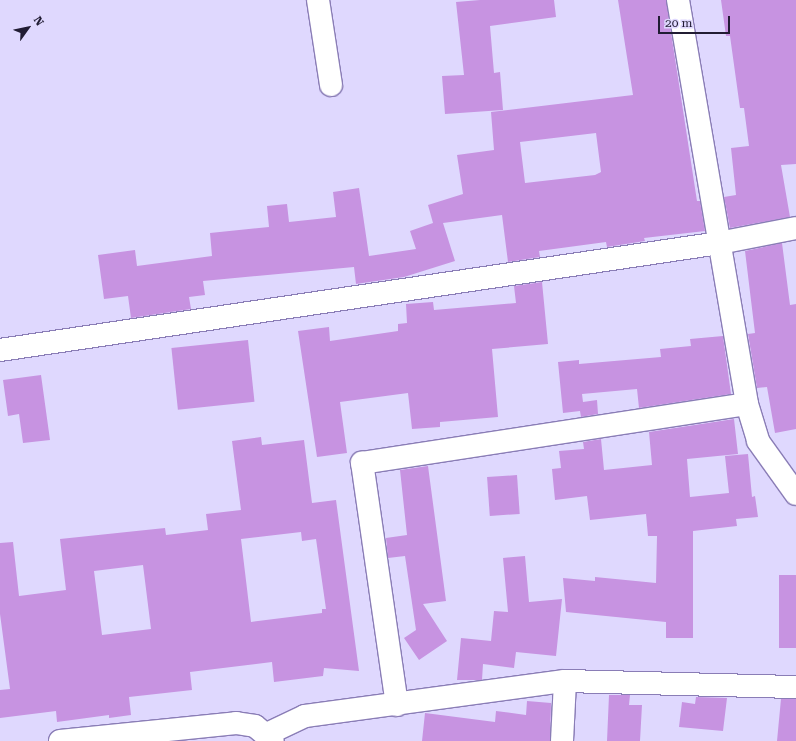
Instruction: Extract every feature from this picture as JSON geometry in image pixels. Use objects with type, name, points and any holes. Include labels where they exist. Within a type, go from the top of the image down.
[{"type":"street","points":[[318,0],[331,85]]},
{"type":"street","points":[[678,0],[747,404],[758,441],[796,494]]},
{"type":"street","points":[[0,350],[719,243],[796,228]]},
{"type":"street","points":[[397,705],[362,463],[747,404]]},
{"type":"street","points":[[562,741],[565,681]]},
{"type":"street","points":[[60,741],[236,723],[255,726],[270,737],[305,716],[397,705],[565,681],[796,686]]},
{"type":"building","points":[[480,0],[554,0],[556,17],[490,26],[494,73],[500,72],[503,110],[445,114],[442,76],[464,75],[456,2]]},
{"type":"building","points":[[618,0],[666,0],[697,201],[700,201],[705,231],[644,238],[645,241],[607,247],[606,242],[539,251],[540,257],[508,262],[502,215],[443,223],[455,261],[404,277],[356,284],[354,267],[203,281],[205,295],[189,297],[191,309],[131,318],[128,296],[104,299],[98,255],[135,250],[137,266],[212,256],[210,233],[269,227],[267,206],[287,204],[289,222],[336,217],[333,192],[359,188],[369,256],[416,249],[410,231],[433,223],[428,205],[463,194],[457,155],[494,150],[491,112],[633,95]],"holes":[[[596,133],[601,172],[595,175],[525,183],[520,142]]]},
{"type":"building","points":[[721,0],[796,0],[796,164],[781,165],[790,217],[730,228],[724,197],[736,195],[731,148],[749,146],[744,108],[740,108],[730,36],[726,36]]},
{"type":"building","points":[[782,243],[790,305],[796,304],[796,429],[775,433],[767,387],[757,388],[748,334],[755,333],[745,251]]},
{"type":"building","points":[[542,282],[548,344],[492,349],[498,417],[440,422],[440,427],[412,429],[408,393],[340,402],[347,453],[317,457],[298,331],[329,327],[330,341],[398,331],[398,324],[407,323],[406,304],[433,302],[434,310],[516,303],[514,286]]},
{"type":"building","points":[[723,336],[731,394],[639,408],[637,389],[582,394],[583,402],[597,400],[598,414],[581,417],[580,411],[563,413],[558,362],[579,360],[579,364],[661,357],[660,349],[691,346],[690,339]]},
{"type":"building","points":[[248,340],[254,402],[178,410],[171,348]]},
{"type":"building","points":[[41,375],[50,440],[23,443],[19,414],[8,416],[3,380]]},
{"type":"building","points":[[734,419],[738,454],[687,459],[690,497],[729,493],[725,456],[748,454],[752,497],[755,496],[758,517],[736,519],[737,526],[693,531],[693,638],[666,638],[666,622],[566,612],[563,578],[595,581],[595,577],[656,583],[657,536],[648,536],[646,514],[590,520],[587,496],[555,500],[552,469],[561,468],[559,451],[584,449],[583,442],[601,439],[604,470],[652,465],[649,432]]},
{"type":"building","points":[[261,437],[262,445],[304,440],[312,503],[336,500],[359,671],[324,668],[323,676],[274,682],[272,662],[190,672],[192,690],[129,697],[131,715],[109,718],[109,715],[57,722],[56,711],[0,718],[0,690],[10,689],[0,614],[0,543],[13,542],[19,596],[66,590],[60,539],[165,528],[166,535],[208,530],[206,514],[241,510],[232,441]],"holes":[[[301,532],[302,541],[316,539],[326,609],[322,609],[322,613],[251,622],[241,539]],[[143,565],[151,629],[102,635],[94,571]]]},
{"type":"building","points":[[428,466],[446,601],[423,604],[447,641],[419,660],[404,638],[416,630],[405,556],[388,558],[386,538],[407,535],[400,470]]},
{"type":"building","points":[[517,475],[520,514],[490,516],[487,477]]},
{"type":"building","points":[[525,556],[529,602],[562,599],[556,656],[516,652],[514,668],[483,664],[482,680],[457,680],[461,638],[491,641],[494,611],[508,612],[503,558]]},
{"type":"building","points":[[779,575],[796,575],[796,648],[779,648]]},
{"type":"building","points":[[609,695],[630,695],[629,705],[642,705],[640,741],[607,741]]},
{"type":"building","points":[[696,697],[727,698],[723,731],[679,727],[682,702],[695,704]]},
{"type":"building","points":[[781,699],[796,699],[796,741],[777,741]]},
{"type":"building","points":[[527,701],[551,703],[550,741],[422,741],[425,713],[495,722],[496,711],[526,715]]}]
